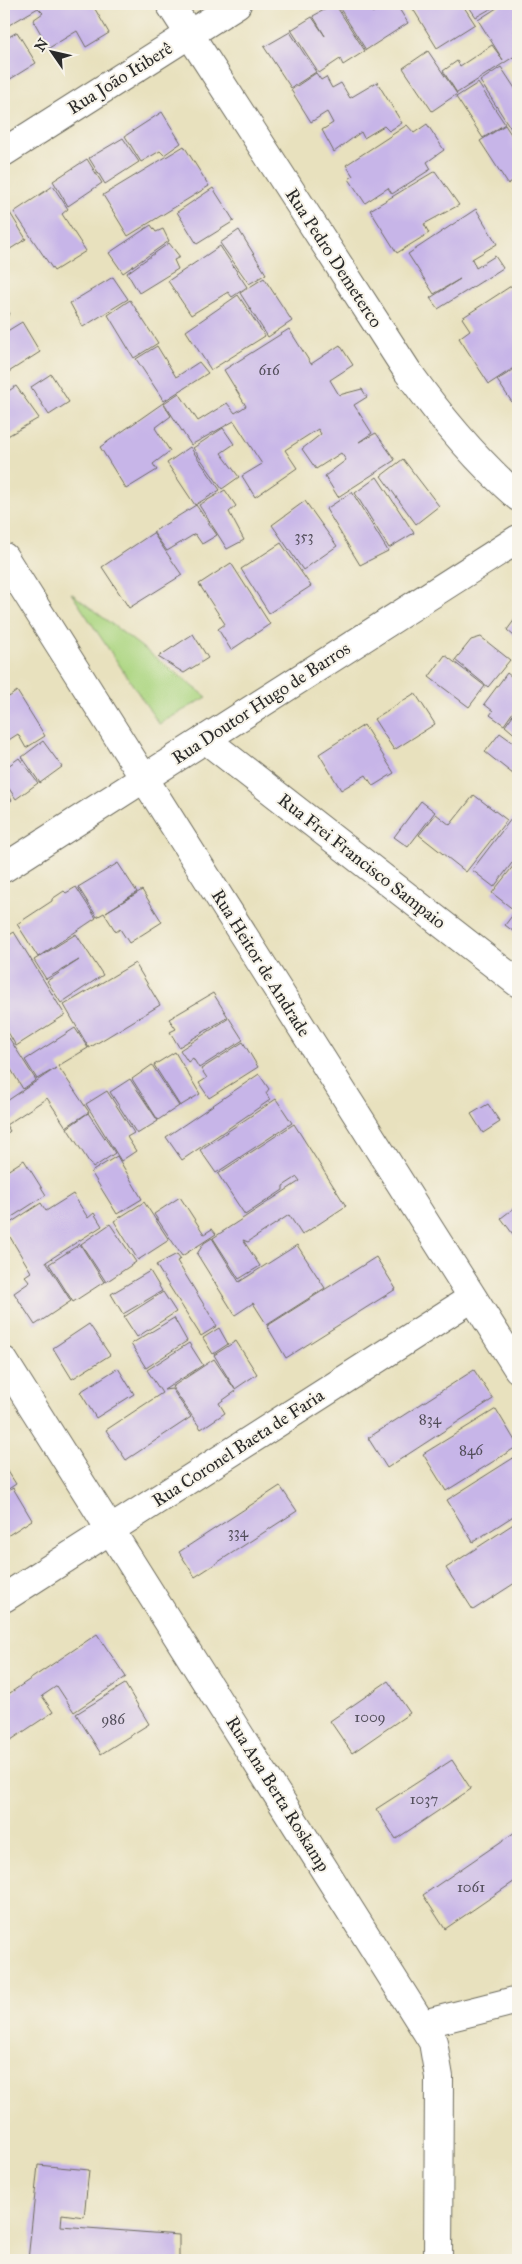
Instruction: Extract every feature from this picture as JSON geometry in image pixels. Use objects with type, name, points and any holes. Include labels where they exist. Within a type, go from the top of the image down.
[{"type":"street","name":"Rua Pedro Demeterco","points":[[170,4],[429,401],[468,450],[518,497]]},
{"type":"street","name":"Rua João Itiberê","points":[[4,152],[237,4]]},
{"type":"street","name":"Rua Doutor Hugo de Barros","points":[[4,868],[518,539]]},
{"type":"street","name":"Rua Heitor de Andrade","points":[[4,557],[518,1369]]},
{"type":"street","name":"Rua Frei Francisco Sampaio","points":[[205,739],[518,983]]},
{"type":"street","name":"Rua Coronel Baeta de Faria","points":[[4,1598],[472,1298]]},
{"type":"street","name":"Rua Ana Berta Roskamp","points":[[4,1361],[433,2042],[439,2077],[438,2260]]},
{"type":"street","points":[[423,2024],[518,2000]]},
{"type":"green space","points":[[71,593],[207,697],[159,724]]},
{"type":"building","points":[[4,4],[92,4],[109,33],[86,47],[77,31],[49,48],[33,20],[43,13],[38,8],[9,25],[4,18]]},
{"type":"building","points":[[335,4],[365,51],[343,65],[340,59],[319,73],[291,30],[312,17],[325,36],[313,16]]},
{"type":"building","points":[[337,4],[396,4],[408,23],[366,50]]},
{"type":"building","points":[[410,4],[462,4],[475,24],[437,48]]},
{"type":"building","points":[[467,4],[499,4],[476,17]]},
{"type":"building","points":[[503,4],[517,4],[518,6],[518,14],[513,17],[518,25],[518,29],[514,31],[518,37],[518,54],[457,93],[443,71],[457,61],[460,66],[492,45],[503,60],[478,20]]},
{"type":"building","points":[[17,32],[36,63],[4,83],[4,40]]},
{"type":"building","points":[[290,32],[316,72],[291,88],[264,47]]},
{"type":"building","points":[[428,51],[457,94],[432,111],[403,68]]},
{"type":"building","points":[[501,67],[518,93],[517,138],[480,81]]},
{"type":"building","points":[[316,73],[321,80],[326,77],[332,88],[341,83],[350,98],[377,82],[402,123],[389,131],[384,126],[364,138],[361,132],[334,152],[322,130],[333,123],[327,112],[311,122],[291,90]]},
{"type":"building","points":[[478,83],[505,124],[483,138],[456,97]]},
{"type":"building","points":[[162,112],[181,143],[164,155],[160,151],[141,162],[125,136]]},
{"type":"building","points":[[427,124],[444,150],[427,162],[431,169],[392,194],[388,188],[365,203],[349,179],[353,176],[346,165],[407,125],[414,133]]},
{"type":"building","points":[[505,125],[518,145],[518,177],[508,184],[480,141]]},
{"type":"building","points":[[123,138],[139,162],[105,184],[89,158]]},
{"type":"building","points":[[184,146],[209,186],[128,236],[103,195]]},
{"type":"building","points":[[87,159],[102,183],[68,206],[53,181]]},
{"type":"building","points":[[435,171],[459,205],[424,224],[429,233],[397,253],[370,210]]},
{"type":"building","points":[[53,186],[68,209],[62,214],[86,251],[54,271],[14,212]]},
{"type":"building","points":[[213,188],[234,221],[197,244],[177,212]]},
{"type":"building","points":[[7,208],[26,239],[4,253],[4,211]]},
{"type":"building","points":[[476,209],[497,244],[472,259],[476,268],[495,256],[503,268],[438,309],[430,298],[460,279],[434,294],[408,254]]},
{"type":"building","points":[[151,225],[156,232],[163,229],[169,241],[123,273],[109,253]]},
{"type":"building","points":[[239,230],[266,274],[249,284],[220,243]]},
{"type":"building","points":[[169,243],[180,257],[174,260],[178,269],[139,293],[127,273]]},
{"type":"building","points":[[220,246],[247,287],[232,297],[228,292],[191,315],[168,281]]},
{"type":"building","points":[[113,277],[128,299],[83,327],[70,303]]},
{"type":"building","points":[[264,278],[292,321],[268,337],[240,293]]},
{"type":"building","points":[[514,284],[518,291],[518,365],[489,384],[459,338],[470,330],[462,318]]},
{"type":"building","points":[[238,295],[265,336],[211,370],[186,331]]},
{"type":"building","points":[[130,300],[158,343],[134,358],[108,315]]},
{"type":"building","points":[[4,304],[10,314],[4,318]]},
{"type":"building","points":[[22,322],[40,352],[4,375],[4,333]]},
{"type":"building","points":[[289,329],[311,364],[340,345],[353,365],[330,380],[339,395],[362,389],[367,397],[354,405],[372,433],[359,442],[376,433],[395,460],[338,497],[325,476],[346,460],[341,453],[316,469],[302,449],[321,434],[318,429],[285,450],[297,468],[255,497],[242,476],[262,464],[234,421],[191,445],[164,403],[179,393],[198,421],[227,403],[235,413],[246,406],[224,370]]},
{"type":"building","points":[[157,346],[176,377],[199,362],[208,373],[164,401],[136,359]]},
{"type":"building","points":[[518,367],[518,411],[497,380]]},
{"type":"building","points":[[51,374],[69,402],[49,415],[31,387]]},
{"type":"building","points":[[16,386],[39,418],[4,438],[4,394]]},
{"type":"building","points":[[163,403],[171,416],[155,428],[170,451],[153,464],[157,470],[126,489],[100,447]]},
{"type":"building","points":[[223,428],[234,444],[221,453],[239,477],[222,489],[193,448]]},
{"type":"building","points":[[190,447],[220,490],[195,505],[167,463]]},
{"type":"building","points":[[403,459],[439,506],[416,524],[381,476]]},
{"type":"building","points":[[377,477],[414,533],[389,548],[355,493]]},
{"type":"building","points":[[225,490],[236,506],[229,512],[244,540],[227,549],[199,505]]},
{"type":"building","points":[[352,492],[388,551],[360,565],[326,509]]},
{"type":"building","points":[[305,501],[337,546],[303,570],[272,525]]},
{"type":"building","points":[[196,505],[217,535],[202,544],[195,534],[167,551],[153,532]]},
{"type":"building","points":[[153,533],[182,575],[129,608],[102,567]]},
{"type":"building","points":[[281,543],[311,586],[269,613],[241,569]]},
{"type":"building","points":[[231,563],[270,624],[231,650],[218,629],[225,624],[199,584]]},
{"type":"building","points":[[518,615],[518,636],[516,634],[514,636],[507,630]]},
{"type":"building","points":[[193,634],[208,658],[184,673],[158,657]]},
{"type":"building","points":[[481,637],[510,660],[488,687],[455,660],[471,640]]},
{"type":"building","points":[[445,655],[485,686],[469,707],[429,677]]},
{"type":"building","points":[[507,673],[518,682],[518,705],[504,725],[490,715],[493,711],[484,704]]},
{"type":"building","points":[[4,688],[9,697],[17,691],[45,736],[26,748],[18,734],[4,743]]},
{"type":"building","points":[[415,693],[435,724],[394,750],[374,719]]},
{"type":"building","points":[[518,708],[518,737],[505,726]]},
{"type":"building","points":[[364,725],[394,773],[373,786],[366,775],[341,790],[319,754]]},
{"type":"building","points":[[500,733],[518,746],[518,778],[485,752]]},
{"type":"building","points":[[43,741],[62,767],[40,783],[22,757]]},
{"type":"building","points":[[19,758],[38,783],[16,799],[4,781],[4,769]]},
{"type":"building","points":[[4,789],[12,800],[4,806]]},
{"type":"building","points":[[474,795],[507,820],[466,872],[419,835],[436,814],[450,825]]},
{"type":"building","points":[[421,801],[435,812],[408,847],[394,837]]},
{"type":"building","points":[[518,810],[518,855],[494,887],[472,870]]},
{"type":"building","points":[[518,860],[518,905],[514,910],[492,893]]},
{"type":"building","points":[[118,863],[137,892],[106,912],[142,890],[162,922],[129,943],[120,929],[116,932],[104,913],[97,917],[78,887]]},
{"type":"building","points":[[76,887],[96,918],[38,957],[17,924],[64,891],[66,893]]},
{"type":"building","points":[[518,908],[518,935],[505,925]]},
{"type":"building","points":[[14,932],[65,1015],[16,1046],[4,1025],[4,939]]},
{"type":"building","points":[[76,934],[103,975],[61,1003],[47,981],[79,960],[46,979],[34,960]]},
{"type":"building","points":[[135,963],[160,1005],[89,1048],[64,1005]]},
{"type":"building","points":[[213,993],[228,1017],[179,1047],[170,1032],[176,1029],[169,1019]]},
{"type":"building","points":[[229,1018],[243,1040],[199,1068],[193,1058],[188,1062],[180,1050]]},
{"type":"building","points":[[75,1028],[88,1048],[58,1066],[89,1112],[66,1127],[47,1098],[6,1125],[10,1131],[4,1136],[4,1103],[56,1068],[37,1079],[25,1060]]},
{"type":"building","points":[[9,1038],[36,1080],[23,1089],[4,1058],[4,1041]]},
{"type":"building","points":[[243,1042],[258,1067],[209,1098],[199,1083],[207,1078],[201,1069]]},
{"type":"building","points":[[175,1052],[200,1094],[180,1106],[154,1065]]},
{"type":"building","points":[[152,1065],[179,1106],[158,1120],[132,1079]]},
{"type":"building","points":[[259,1074],[269,1089],[266,1093],[270,1100],[182,1160],[166,1137]]},
{"type":"building","points":[[130,1079],[158,1121],[137,1134],[110,1092]]},
{"type":"building","points":[[107,1091],[134,1133],[127,1137],[136,1151],[121,1161],[86,1104]]},
{"type":"building","points":[[276,1099],[292,1123],[216,1173],[200,1150]]},
{"type":"building","points":[[488,1104],[500,1122],[483,1133],[471,1114]]},
{"type":"building","points":[[88,1113],[115,1153],[93,1168],[67,1128]]},
{"type":"building","points":[[294,1124],[346,1206],[302,1235],[289,1215],[248,1242],[243,1240],[260,1266],[239,1279],[213,1238],[300,1181],[297,1177],[283,1186],[283,1190],[245,1215],[218,1174]]},
{"type":"building","points":[[117,1156],[142,1199],[117,1214],[91,1172]]},
{"type":"building","points":[[24,1160],[46,1195],[4,1222],[4,1173]]},
{"type":"building","points":[[73,1194],[88,1218],[94,1213],[102,1226],[46,1262],[71,1301],[35,1325],[14,1293],[30,1282],[25,1276],[31,1272],[4,1227],[41,1203],[46,1211]]},
{"type":"building","points":[[180,1197],[204,1234],[212,1229],[216,1234],[182,1256],[154,1214]]},
{"type":"building","points":[[144,1202],[169,1240],[138,1260],[114,1221]]},
{"type":"building","points":[[518,1205],[518,1234],[515,1237],[501,1218]]},
{"type":"building","points":[[110,1224],[136,1262],[106,1282],[81,1244]]},
{"type":"building","points":[[212,1238],[239,1282],[297,1245],[325,1288],[267,1325],[253,1303],[235,1315],[197,1254],[204,1243]]},
{"type":"building","points":[[80,1244],[104,1282],[73,1302],[49,1264]]},
{"type":"building","points":[[177,1254],[181,1259],[177,1261],[217,1326],[201,1336],[156,1265]]},
{"type":"building","points":[[376,1257],[396,1289],[286,1358],[267,1326]]},
{"type":"building","points":[[150,1271],[162,1291],[123,1314],[111,1294]]},
{"type":"building","points":[[163,1292],[176,1312],[137,1337],[124,1317]]},
{"type":"building","points":[[174,1318],[187,1341],[146,1368],[131,1344]]},
{"type":"building","points":[[89,1324],[110,1355],[72,1379],[53,1348]]},
{"type":"building","points":[[219,1328],[228,1344],[213,1354],[203,1338]]},
{"type":"building","points":[[236,1341],[257,1374],[235,1389],[214,1355]]},
{"type":"building","points":[[189,1343],[203,1365],[164,1390],[172,1389],[191,1417],[126,1460],[106,1430],[162,1393],[147,1370]]},
{"type":"building","points":[[214,1359],[236,1391],[219,1403],[225,1413],[201,1429],[172,1387]]},
{"type":"building","points":[[118,1368],[134,1394],[96,1418],[80,1392]]},
{"type":"building","points":[[474,1370],[493,1399],[387,1468],[368,1438]]},
{"type":"building","points":[[496,1409],[518,1446],[446,1491],[423,1454]]},
{"type":"building","points":[[518,1455],[518,1513],[473,1542],[447,1500]]},
{"type":"building","points":[[4,1465],[16,1484],[4,1492]]},
{"type":"building","points":[[280,1486],[297,1511],[195,1577],[179,1552]]},
{"type":"building","points":[[13,1488],[32,1520],[4,1538],[4,1494]]},
{"type":"building","points":[[518,1521],[518,1581],[473,1610],[446,1568]]},
{"type":"building","points":[[97,1634],[126,1677],[74,1712],[57,1686],[42,1696],[53,1712],[11,1740],[4,1729],[4,1697]]},
{"type":"building","points":[[388,1681],[410,1713],[352,1753],[330,1721]]},
{"type":"building","points":[[125,1684],[149,1724],[101,1754],[76,1714]]},
{"type":"building","points":[[452,1760],[471,1789],[396,1839],[376,1809]]},
{"type":"building","points":[[518,1830],[518,1879],[445,1929],[423,1895]]},
{"type":"building","points":[[38,2165],[89,2170],[84,2217],[62,2214],[61,2226],[179,2235],[179,2260],[28,2260]]}]
